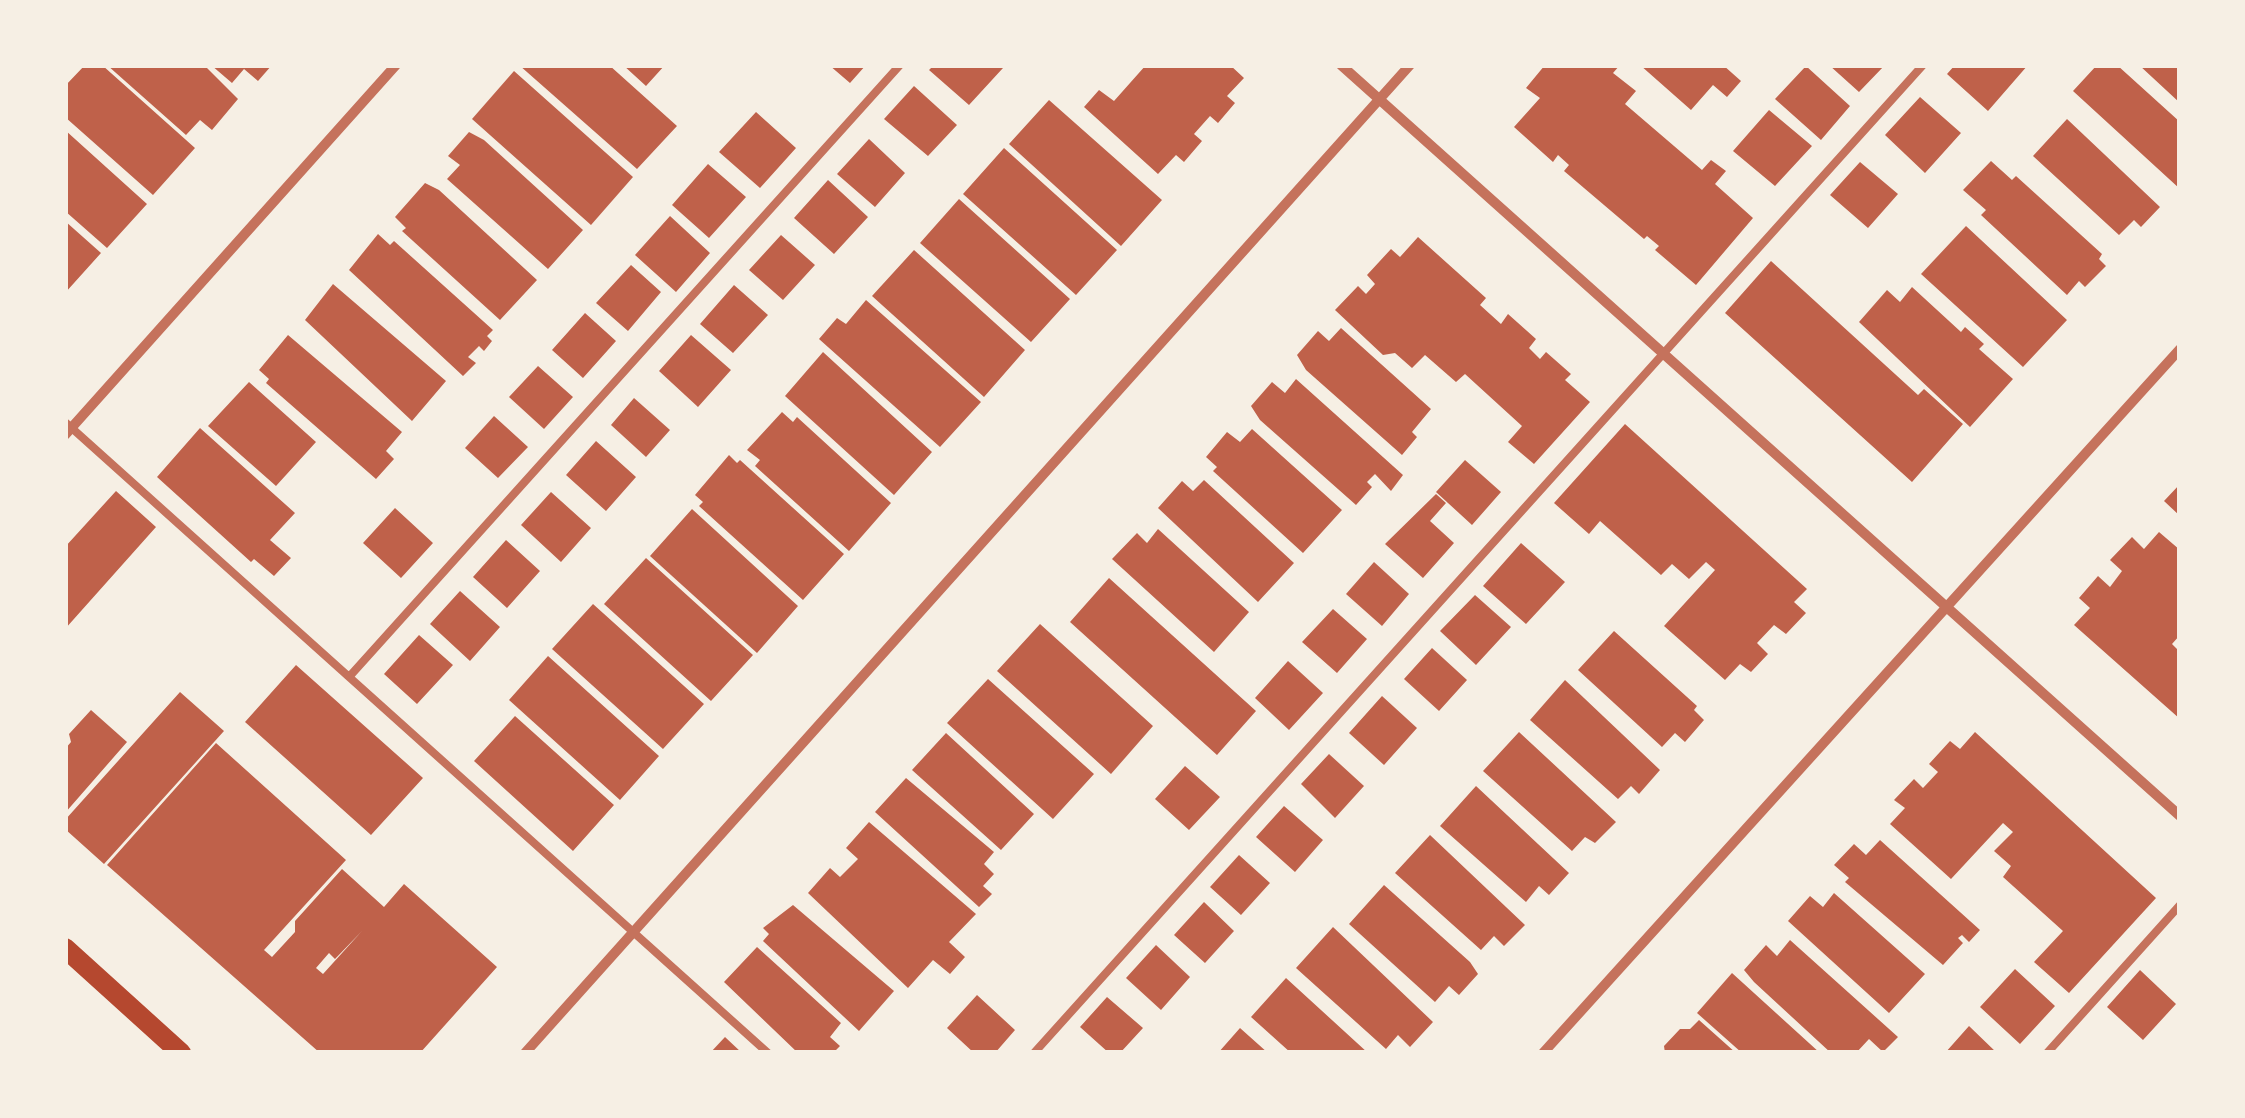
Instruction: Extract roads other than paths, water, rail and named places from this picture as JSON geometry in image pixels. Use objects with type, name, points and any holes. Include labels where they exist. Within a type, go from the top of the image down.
[{"type":"main road","points":[[65,948],[181,1053]]},
{"type":"street","points":[[67,429],[396,65]]},
{"type":"street","points":[[1341,65],[2180,816]]},
{"type":"street","points":[[526,1053],[1410,65]]},
{"type":"street","points":[[1543,1053],[2180,348]]},
{"type":"lane","points":[[349,677],[900,65]]},
{"type":"lane","points":[[1034,1053],[1923,65]]},
{"type":"lane","points":[[67,429],[768,1053]]},
{"type":"lane","points":[[2047,1053],[2180,905]]}]
